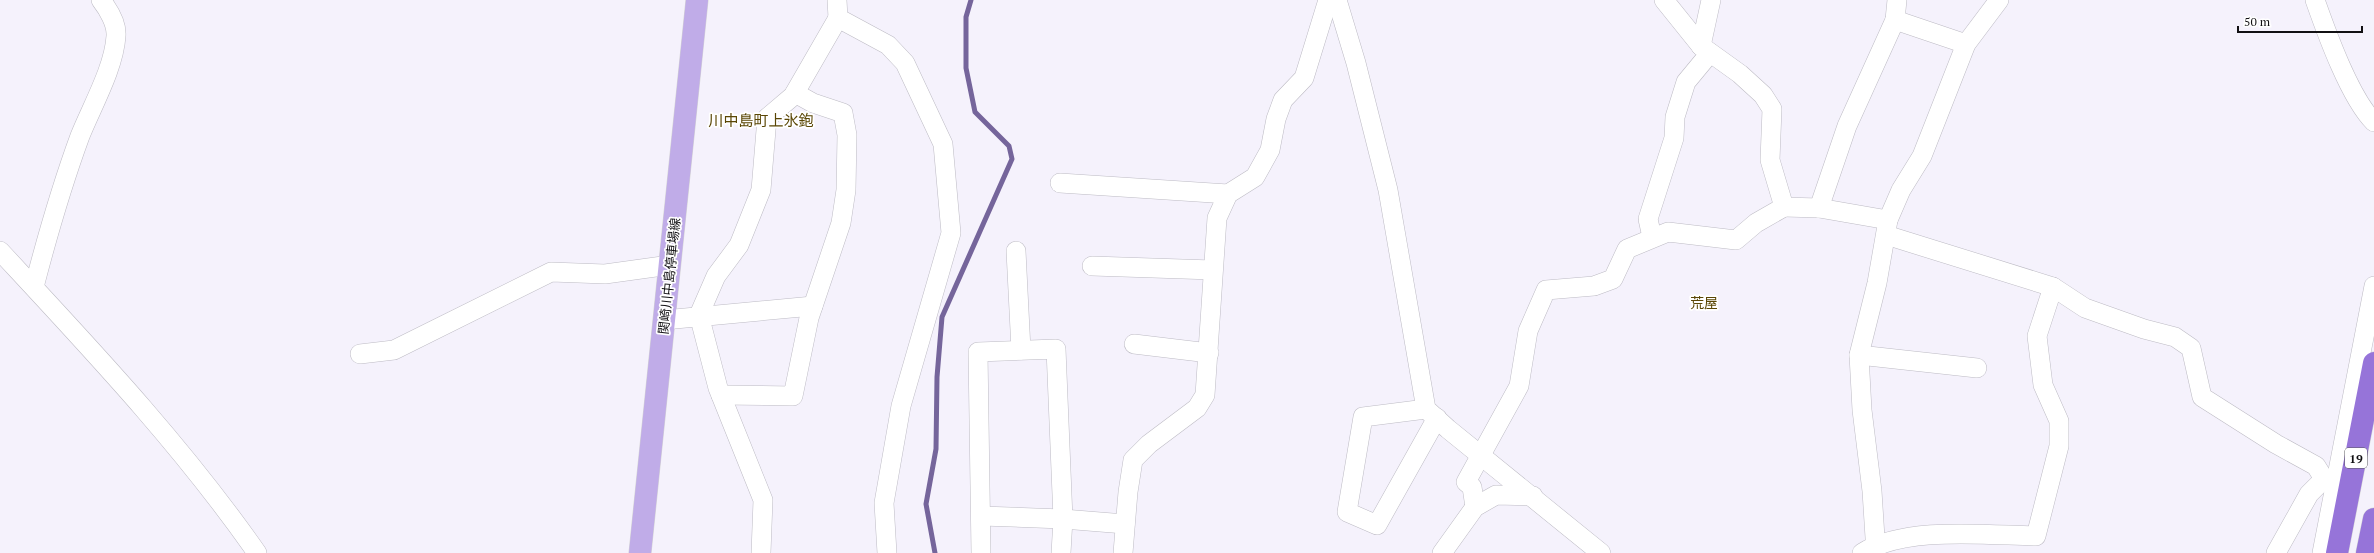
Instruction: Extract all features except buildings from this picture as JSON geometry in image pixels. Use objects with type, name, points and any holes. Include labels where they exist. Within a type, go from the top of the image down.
[{"type":"highway","name":"19","points":[[2337,553],[2374,363]]},
{"type":"highway","points":[[2367,553],[2374,519]]},
{"type":"main road","name":"関崎川中島停車場線","points":[[640,553],[697,0]]},
{"type":"street","points":[[34,288],[43,252],[80,136],[105,80],[116,35],[109,11],[101,0]]},
{"type":"street","points":[[1123,553],[1133,460],[1149,444],[1197,408],[1205,395],[1217,218],[1228,194],[1255,176],[1270,150],[1276,119],[1284,100],[1304,78],[1328,0]]},
{"type":"street","points":[[1337,0],[1356,63],[1388,190],[1432,413],[1377,525],[1347,512],[1363,417],[1432,413],[1481,456],[1601,553]]},
{"type":"street","points":[[1664,0],[1706,50],[1740,74],[1763,95],[1772,109],[1770,160],[1784,207]]},
{"type":"street","points":[[1652,237],[1648,219],[1674,138],[1675,117],[1686,82],[1706,50],[1711,0]]},
{"type":"street","points":[[1819,208],[1847,126],[1895,20],[1897,0]]},
{"type":"street","points":[[1999,0],[1966,44],[1922,156],[1901,190],[1887,227],[1877,283],[1859,355],[1862,410],[1872,491],[1871,550],[1932,534],[2036,536],[2059,446],[2060,421],[2043,385],[2038,336],[2053,286]]},
{"type":"street","points":[[2315,0],[2330,40],[2364,112],[2374,122]]},
{"type":"street","points":[[761,553],[764,500],[721,395],[699,315],[716,276],[739,245],[761,190],[767,118],[795,93],[837,9],[888,45],[905,62],[943,144],[951,233],[901,406],[884,503],[887,553]]},
{"type":"street","points":[[1895,20],[1966,44]]},
{"type":"street","points":[[721,395],[793,396],[813,306],[841,223],[846,190],[848,134],[843,113],[813,103],[795,93]]},
{"type":"street","points":[[1060,183],[1228,194]]},
{"type":"street","points":[[1475,507],[1472,487],[1466,482],[1519,386],[1528,331],[1546,290],[1594,286],[1613,279],[1627,249],[1652,237],[1668,232],[1736,240],[1756,222],[1784,207],[1819,208],[1887,227],[2053,286],[2085,308],[2144,329],[2175,337],[2191,348],[2202,396],[2276,444],[2316,466],[2330,480]]},
{"type":"street","points":[[0,251],[140,403],[220,500],[258,553]]},
{"type":"street","points":[[1016,251],[1021,350]]},
{"type":"street","points":[[360,354],[394,350],[551,272],[605,274],[670,265]]},
{"type":"street","points":[[1092,266],[1213,270]]},
{"type":"street","points":[[2322,553],[2330,480],[2374,286]]},
{"type":"street","points":[[664,320],[699,315],[813,306]]},
{"type":"street","points":[[1134,344],[1209,353]]},
{"type":"street","points":[[981,553],[978,352],[1056,349],[1063,519],[1061,553]]},
{"type":"street","points":[[1859,355],[1977,368]]},
{"type":"street","points":[[2276,553],[2309,494],[2330,480]]},
{"type":"street","points":[[1442,553],[1475,507],[1496,495],[1532,496]]},
{"type":"street","points":[[981,516],[1063,519],[1125,524]]},
{"type":"waterway","points":[[935,553],[926,504],[936,449],[937,377],[942,317],[1012,159],[1009,146],[975,112],[966,68],[966,17],[971,0]]},
{"type":"district","name":"川中島町上氷鉋","points":[[761,120]]},
{"type":"district","name":"荒屋","points":[[1704,302]]}]
